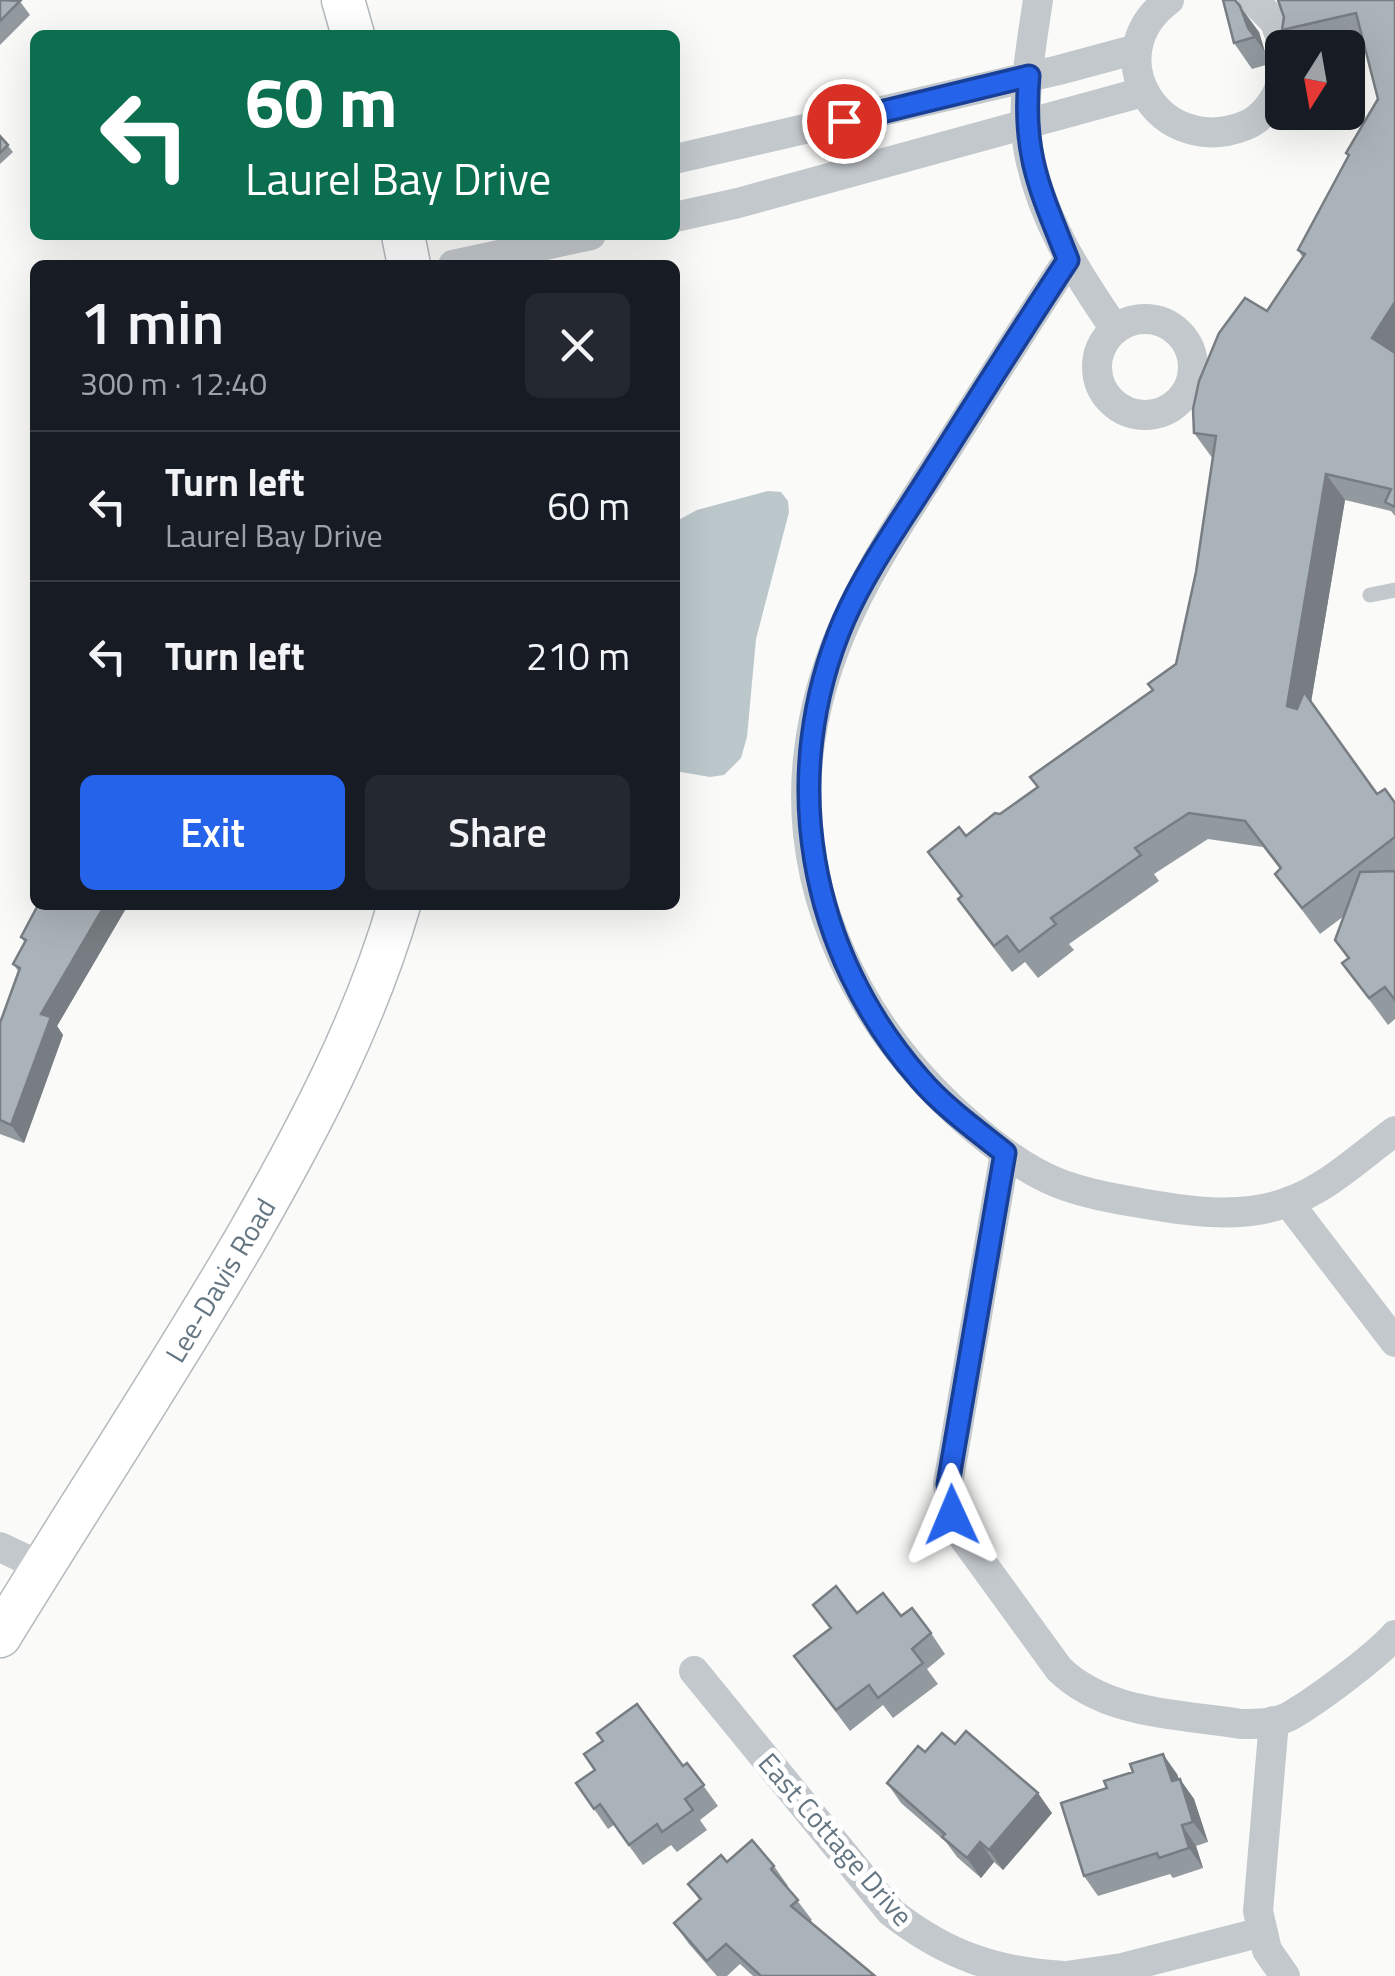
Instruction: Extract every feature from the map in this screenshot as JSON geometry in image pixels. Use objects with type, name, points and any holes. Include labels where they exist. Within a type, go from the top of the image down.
[{"type":"main road","points":[[343,0],[352,30]]},
{"type":"main road","name":"Lee-Davis Road","points":[[0,1636],[212,1298],[296,1151],[364,1009],[397,910]]},
{"type":"street","points":[[1038,0],[1027,122],[1034,175],[1068,260],[1114,329]]},
{"type":"street","points":[[1169,0],[1145,26],[1137,48],[1143,92],[1158,112],[1178,127],[1202,134],[1228,133],[1251,124],[1265,111]]},
{"type":"street","points":[[1253,0],[1278,30]]},
{"type":"street","points":[[680,157],[1137,48]]},
{"type":"street","points":[[680,216],[1143,92]]},
{"type":"street","points":[[476,260],[568,240]]},
{"type":"street","points":[[1068,260],[895,530],[846,616],[829,659],[808,760],[807,805],[823,907],[845,966],[877,1024],[921,1080],[1005,1153],[1058,1183],[1178,1209],[1241,1213],[1288,1202],[1331,1180],[1395,1131]]},
{"type":"street","points":[[1005,1153],[948,1484],[958,1530],[1060,1670],[1087,1693],[1119,1704],[1241,1724],[1274,1722],[1349,1674],[1395,1635]]},
{"type":"street","points":[[1288,1202],[1395,1342]]},
{"type":"street","points":[[0,1547],[42,1566]]},
{"type":"street","name":"East Cottage Drive","points":[[694,1672],[891,1912],[950,1952],[1028,1974],[1065,1976],[1122,1968],[1262,1932]]},
{"type":"street","points":[[1274,1722],[1258,1890],[1267,1950],[1285,1976]]},
{"type":"lane","points":[[1370,595],[1395,590]]},
{"type":"shaded area","points":[[768,491],[781,492],[788,501],[789,512],[756,639],[747,737],[741,758],[724,775],[710,777],[680,772],[680,519],[697,510]]},
{"type":"building","points":[[0,0],[20,1],[0,21]]},
{"type":"building","points":[[1223,0],[1235,0],[1255,37],[1234,43]]},
{"type":"building","points":[[1278,0],[1395,0],[1395,302],[1372,338],[1395,353],[1395,507],[1385,502],[1391,489],[1326,474],[1287,706],[1297,709],[1304,692],[1377,794],[1385,789],[1395,803],[1395,837],[1302,908],[1275,874],[1281,868],[1245,821],[1189,813],[1135,848],[1141,855],[1051,918],[1056,924],[1019,952],[1007,936],[994,946],[928,852],[959,827],[966,836],[1038,787],[1030,777],[1153,690],[1148,684],[1176,664],[1196,572],[1216,436],[1194,433],[1193,409],[1199,381],[1219,333],[1245,298],[1267,311],[1305,254],[1298,250],[1349,155],[1346,153],[1360,130],[1365,130],[1365,121],[1378,99],[1365,48],[1365,30],[1360,30],[1356,13],[1282,30],[1284,17]]},
{"type":"building","points":[[0,136],[8,145],[0,153]]},
{"type":"building","points":[[1395,871],[1395,1000],[1385,987],[1369,998],[1342,963],[1349,958],[1335,940],[1360,872]]},
{"type":"building","points":[[35,910],[102,910],[41,1014],[51,1017],[11,1125],[0,1120],[0,1023],[20,968],[13,964],[26,940],[21,937]]},
{"type":"building","points":[[836,1586],[857,1613],[883,1593],[901,1616],[912,1608],[931,1633],[912,1649],[923,1663],[878,1698],[869,1685],[836,1710],[794,1656],[831,1628],[813,1605]]},
{"type":"building","points":[[637,1704],[683,1766],[687,1763],[704,1785],[685,1799],[693,1810],[662,1832],[657,1824],[629,1845],[600,1804],[594,1809],[576,1783],[595,1770],[584,1754],[603,1741],[597,1733]]},
{"type":"building","points":[[966,1731],[1038,1793],[989,1850],[980,1842],[967,1858],[887,1783],[918,1746],[925,1752],[942,1733],[955,1744]]},
{"type":"building","points":[[1163,1754],[1172,1781],[1180,1779],[1193,1822],[1182,1825],[1189,1848],[1159,1858],[1157,1853],[1084,1876],[1061,1803],[1107,1788],[1104,1781],[1133,1772],[1130,1764]]},
{"type":"building","points":[[752,1840],[798,1900],[791,1906],[875,1976],[761,1976],[726,1944],[707,1961],[674,1923],[701,1899],[688,1884],[721,1855],[727,1862]]},
{"type":"route","points":[[844,121],[1029,76],[1026,107],[1034,175],[1068,260],[895,530],[846,616],[829,659],[808,760],[807,805],[813,857],[823,907],[845,966],[877,1024],[921,1080],[1005,1153],[948,1484],[952,1515]]}]
